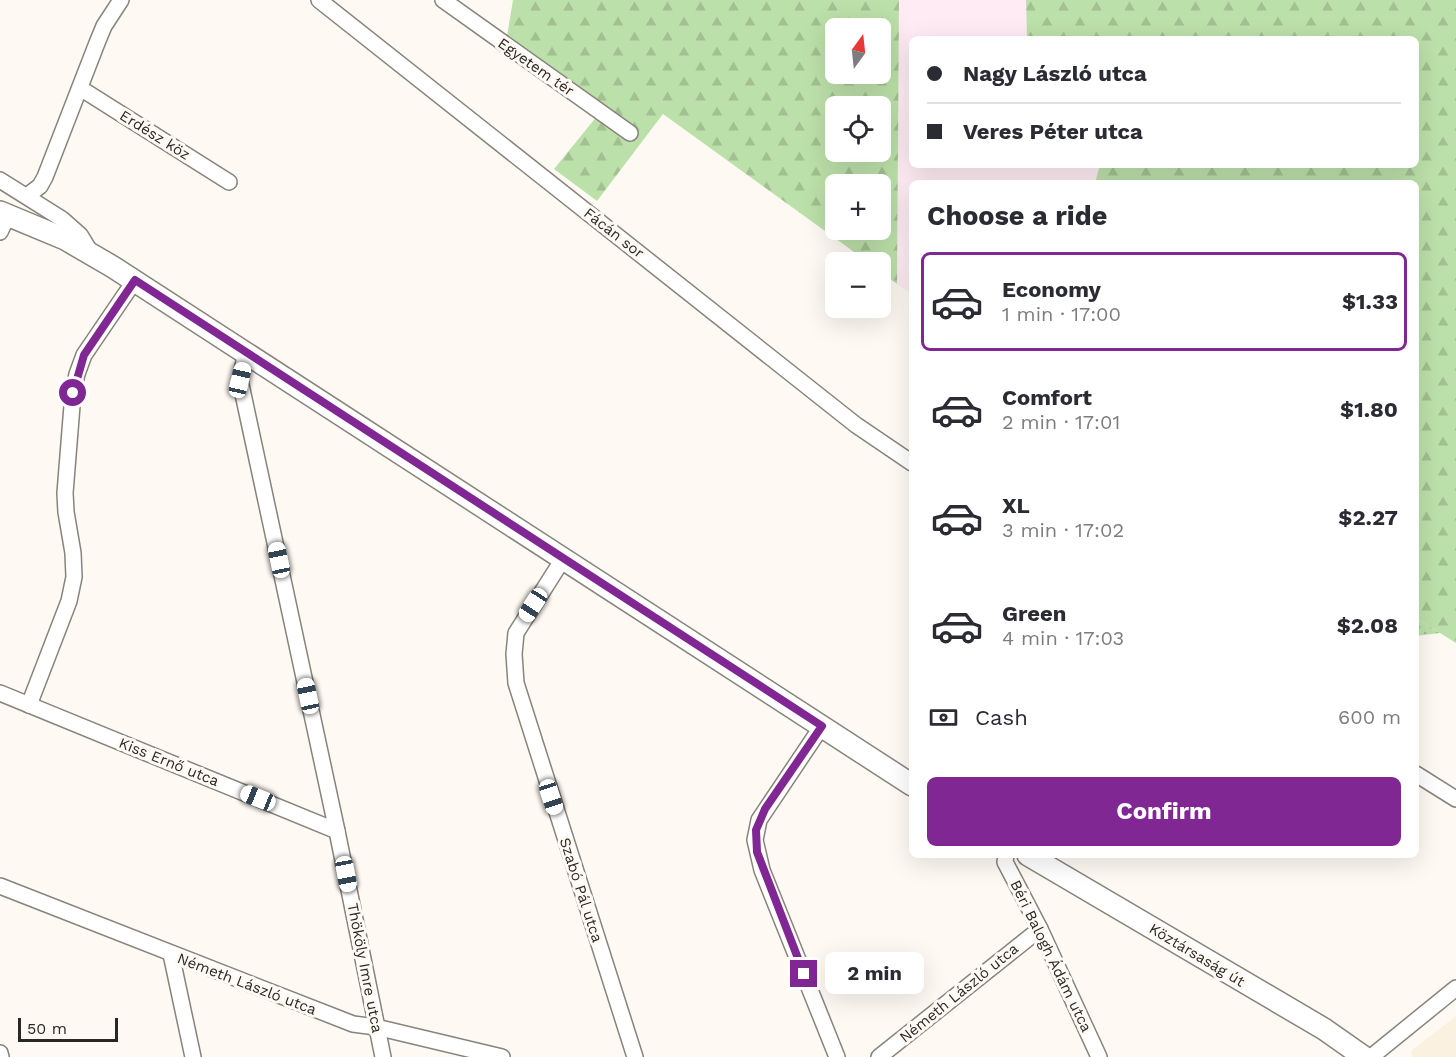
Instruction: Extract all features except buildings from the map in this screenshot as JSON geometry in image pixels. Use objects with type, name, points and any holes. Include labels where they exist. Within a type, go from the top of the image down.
[{"type":"main road","points":[[3,220],[55,234],[135,280],[909,783]]},
{"type":"main road","name":"Köztársaság út","points":[[1033,858],[1324,1029],[1364,1057]]},
{"type":"street","points":[[27,196],[40,186],[45,177],[104,27],[121,0]]},
{"type":"street","name":"Fácán sor","points":[[320,0],[856,425],[909,461]]},
{"type":"street","name":"Egyetem tér","points":[[443,0],[630,133]]},
{"type":"street","name":"Erdész köz","points":[[80,88],[229,182]]},
{"type":"street","points":[[0,180],[72,226],[91,253]]},
{"type":"street","points":[[28,705],[69,601],[74,577],[65,493],[73,393],[77,374],[84,355],[135,280]]},
{"type":"street","name":"Thököly Imre utca","points":[[246,352],[240,380],[383,1057]]},
{"type":"street","name":"Szabó Pál utca","points":[[563,559],[516,633],[514,654],[516,683],[634,1057]]},
{"type":"street","name":"Kiss Ernő utca","points":[[0,693],[337,831]]},
{"type":"street","points":[[822,726],[765,809],[759,820],[755,840],[762,870],[837,1057]]},
{"type":"street","points":[[1419,776],[1456,799]]},
{"type":"street","name":"Béri Balogh Ádám utca","points":[[1006,858],[1005,862],[1040,929],[1099,1057]]},
{"type":"street","name":"Németh László utca","points":[[0,886],[353,1024],[376,1027],[502,1057]]},
{"type":"street","name":"Németh László utca","points":[[879,1057],[1040,929]]},
{"type":"street","points":[[171,954],[193,1057]]},
{"type":"street","points":[[1371,1057],[1456,988]]},
{"type":"shaded area","points":[[899,0],[1026,0],[1027,36],[909,36],[909,168],[1099,168],[1096,180],[909,180],[909,292],[897,284]]},
{"type":"shaded area","points":[[1456,1016],[1456,1057],[1412,1057],[1411,1051]]},
{"type":"green space","points":[[513,0],[899,0],[897,284],[891,280],[891,252],[854,252],[838,240],[891,240],[891,174],[825,174],[825,231],[663,114],[597,201],[554,169],[602,110],[506,42]]},
{"type":"green space","points":[[1026,0],[1456,0],[1456,643],[1419,620],[1419,180],[1096,180],[1099,168],[1419,168],[1419,36],[1027,36]]},
{"type":"green space","points":[[1419,620],[1440,633],[1419,636]]},
{"type":"route","points":[[73,393],[84,355],[135,280],[822,726],[765,809],[759,820],[755,840],[762,870],[804,974]]}]
